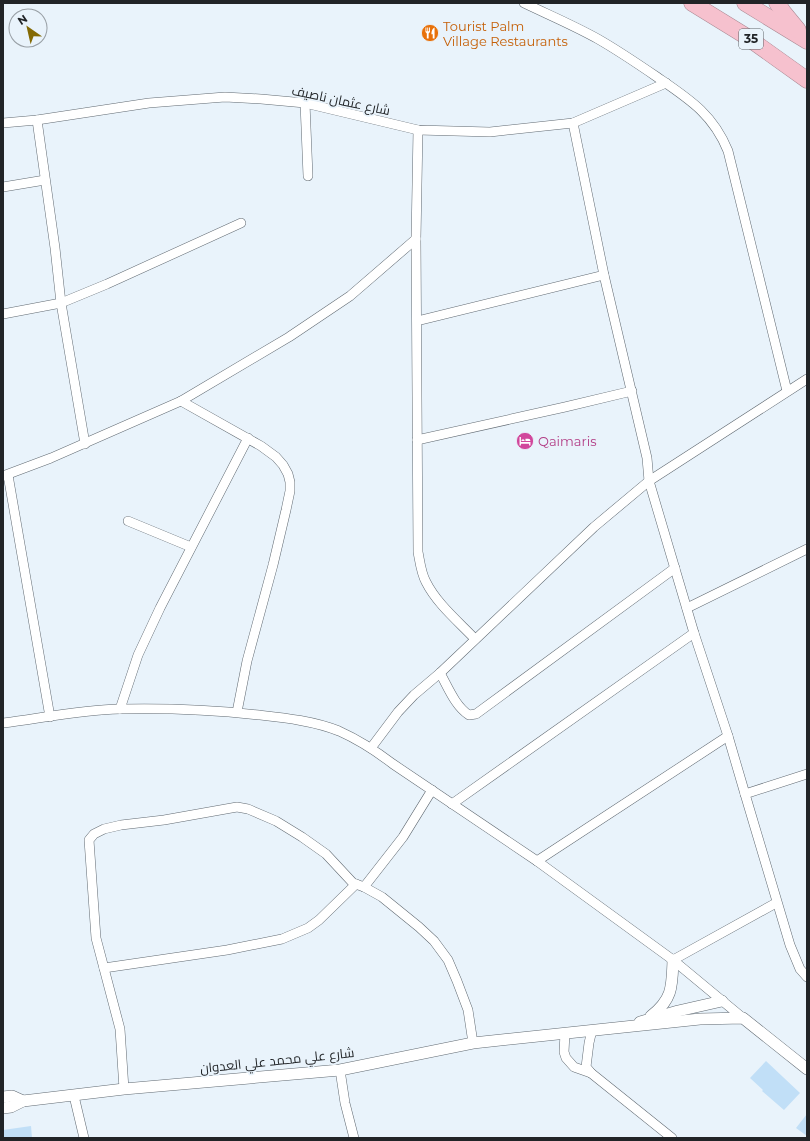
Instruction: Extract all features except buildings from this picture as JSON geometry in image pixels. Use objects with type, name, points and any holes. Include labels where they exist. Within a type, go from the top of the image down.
[{"type":"highway","name":"35","points":[[692,3],[744,35],[807,80]]},
{"type":"highway","name":"35","points":[[745,3],[807,41]]},
{"type":"highway","points":[[777,3],[807,41]]},
{"type":"street","points":[[524,3],[597,38],[628,57],[697,106],[716,127],[728,151],[787,391]]},
{"type":"street","name":"شارع عثمان ناصيف","points":[[3,123],[37,120],[149,103],[232,98],[305,103],[418,130],[490,132],[573,123],[666,83]]},
{"type":"street","points":[[305,103],[308,176]]},
{"type":"street","points":[[37,120],[55,248],[61,303],[85,444]]},
{"type":"street","points":[[573,123],[604,275],[647,458],[649,481],[694,633],[728,736],[776,904],[794,958],[800,969],[807,977]]},
{"type":"street","points":[[418,130],[416,239],[418,538],[420,565],[426,581],[436,598],[475,640]]},
{"type":"street","points":[[3,187],[45,180]]},
{"type":"street","points":[[3,314],[61,303],[107,284],[241,223]]},
{"type":"street","points":[[50,717],[5,476],[85,444],[181,401],[289,337],[350,296],[416,239]]},
{"type":"street","points":[[417,321],[604,275]]},
{"type":"street","points":[[371,748],[398,712],[414,695],[440,673],[594,527],[649,481],[807,379]]},
{"type":"street","points":[[417,440],[632,391]]},
{"type":"street","points":[[181,401],[248,438],[276,457],[283,465],[290,482],[290,491],[273,565],[247,661],[236,712]]},
{"type":"street","points":[[120,709],[138,656],[160,608],[248,438]]},
{"type":"street","points":[[128,521],[191,548]]},
{"type":"street","points":[[687,608],[807,549]]},
{"type":"street","points":[[440,673],[458,705],[464,712],[469,715],[476,714],[675,568]]},
{"type":"street","points":[[452,804],[694,633]]},
{"type":"street","points":[[3,723],[89,711],[120,709],[236,712],[315,723],[339,731],[371,748],[537,861],[673,960],[807,1069]]},
{"type":"street","points":[[537,861],[728,736]]},
{"type":"street","points":[[745,794],[807,774]]},
{"type":"street","points":[[104,968],[226,950],[282,939],[308,928],[360,886],[403,837],[432,790]]},
{"type":"street","points":[[124,1089],[120,1029],[96,938],[89,840],[94,834],[104,829],[121,825],[164,820],[237,807],[248,809],[276,821],[302,837],[326,854],[353,883],[382,897],[434,941],[448,960],[468,1010],[473,1043]]},
{"type":"street","points":[[673,960],[776,904]]},
{"type":"street","points":[[648,1018],[662,1007],[671,990],[673,960]]},
{"type":"street","name":"شارع علي محمد علي العدوان","points":[[628,1026],[648,1018],[722,1001]]},
{"type":"street","name":"شارع علي محمد علي العدوان","points":[[3,1108],[11,1107],[23,1101],[124,1089],[340,1070],[473,1043],[700,1019],[743,1018]]},
{"type":"street","points":[[592,1030],[586,1067],[591,1073],[672,1138]]},
{"type":"street","points":[[565,1033],[564,1052],[566,1058],[574,1067],[591,1073]]},
{"type":"street","points":[[340,1070],[345,1103],[354,1138]]},
{"type":"street","name":"شارع علي محمد علي العدوان","points":[[3,1097],[12,1096],[23,1101]]},
{"type":"street","points":[[74,1096],[84,1138]]},
{"type":"place","name":"Tourist Palm Village Restaurants","points":[[430,33]]},
{"type":"place","name":"Qaimaris","points":[[525,441]]}]
